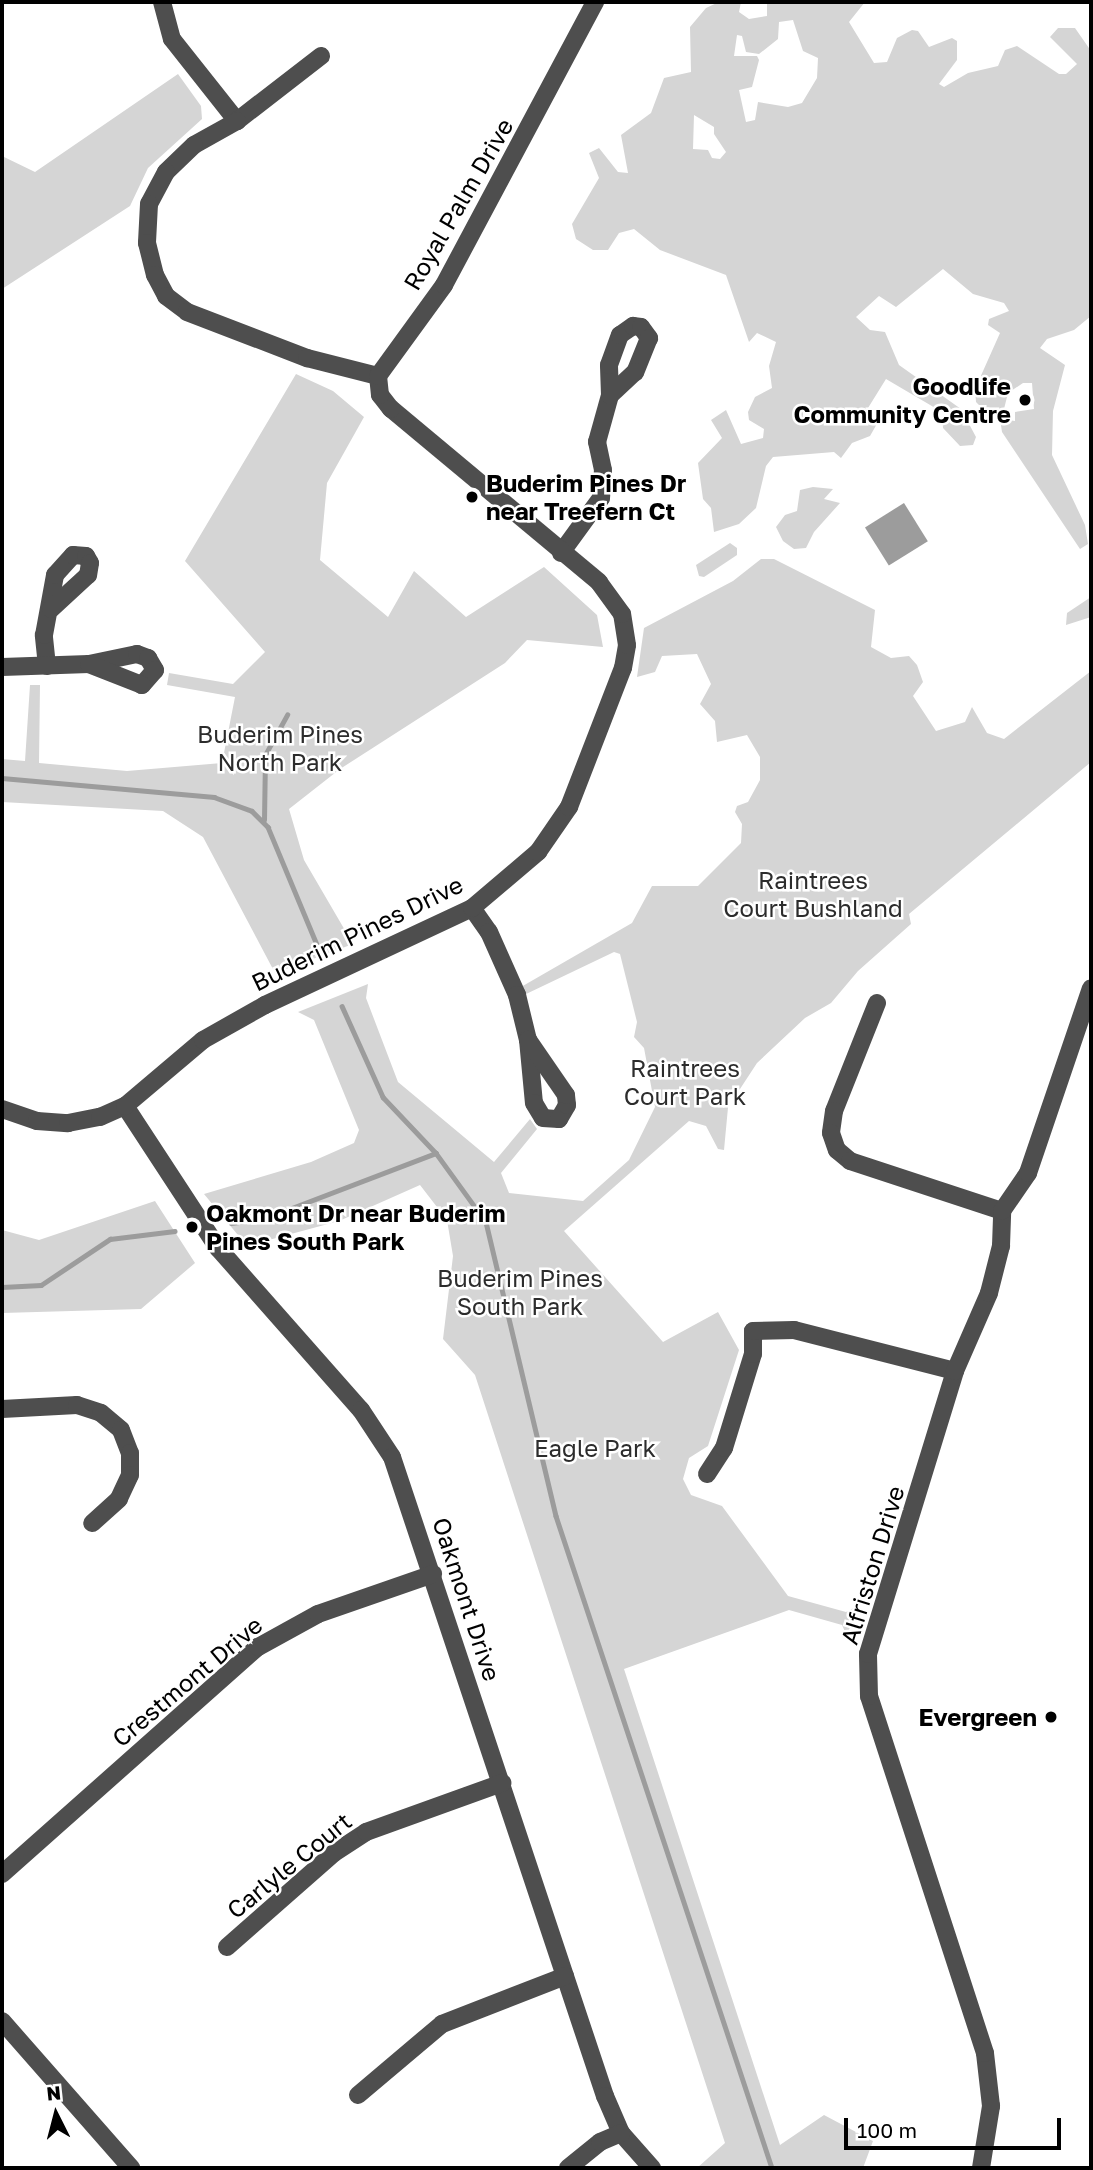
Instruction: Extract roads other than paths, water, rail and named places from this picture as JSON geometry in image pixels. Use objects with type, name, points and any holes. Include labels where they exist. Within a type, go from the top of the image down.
[{"type":"street","points":[[162,2],[172,39],[237,121]]},
{"type":"street","name":"Royal Palm Drive","points":[[378,376],[444,285],[595,2]]},
{"type":"street","points":[[321,56],[237,121],[194,145],[166,172],[149,204],[147,243],[160,286],[187,312],[307,358],[378,376]]},
{"type":"street","name":"Buderim Pines Drive","points":[[2,1109],[24,1118],[60,1123],[93,1119],[125,1105],[203,1040],[265,1005],[472,908],[538,852],[569,807],[623,668],[627,645],[622,614],[605,588],[391,409],[380,395],[378,376]]},
{"type":"street","points":[[561,553],[601,498],[603,470],[597,442],[610,395]]},
{"type":"street","points":[[47,666],[44,635],[51,609]]},
{"type":"street","points":[[2,667],[89,664]]},
{"type":"street","points":[[472,908],[501,956],[528,1040]]},
{"type":"street","points":[[877,1003],[834,1111],[831,1133],[837,1150],[850,1161],[1002,1211],[1028,1173],[1091,988]]},
{"type":"street","name":"Oakmont Drive","points":[[125,1105],[218,1248],[383,1439],[433,1574],[565,1976],[621,2133],[652,2168]]},
{"type":"street","name":"Alfriston Drive","points":[[981,2168],[991,2106],[985,2053],[869,1696],[867,1671],[871,1637],[937,1442],[955,1371],[991,1287],[1001,1246],[1002,1211]]},
{"type":"street","points":[[707,1474],[724,1448],[753,1353],[752,1331],[794,1330],[955,1371]]},
{"type":"street","points":[[2,1409],[77,1405],[101,1413],[121,1430],[130,1453],[130,1475],[119,1499],[92,1523]]},
{"type":"street","name":"Crestmont Drive","points":[[2,1874],[258,1647],[318,1614],[433,1574]]},
{"type":"street","name":"Carlyle Court","points":[[227,1947],[334,1853],[366,1832],[502,1783]]},
{"type":"street","points":[[358,2095],[442,2024],[565,1976]]},
{"type":"street","points":[[2,2021],[131,2168]]},
{"type":"street","points":[[568,2168],[600,2142],[621,2133]]},
{"type":"waterway","points":[[264,820],[265,755],[287,715]]},
{"type":"waterway","points":[[2,778],[214,797],[252,811],[268,827],[323,959]]},
{"type":"waterway","points":[[342,1006],[383,1097],[436,1153],[486,1222],[556,1516],[772,2168]]},
{"type":"waterway","points":[[231,1223],[263,1219],[436,1153]]},
{"type":"waterway","points":[[2,1287],[41,1285],[110,1239],[175,1231]]},
{"type":"place","name":"Goodlife Community Centre","points":[[1025,400]]},
{"type":"place","name":"Buderim Pines Dr near Treefern Ct","points":[[472,497]]},
{"type":"place","name":"Oakmont Dr near Buderim Pines South Park","points":[[192,1227]]},
{"type":"place","name":"Evergreen","points":[[1051,1717]]},
{"type":"park label","name":"Buderim Pines North Park","points":[[280,748]]},
{"type":"park label","name":"Raintrees Court Bushland","points":[[813,894]]},
{"type":"park label","name":"Raintrees Court Park","points":[[685,1082]]},
{"type":"park label","name":"Buderim Pines South Park","points":[[520,1292]]},
{"type":"park label","name":"Eagle Park","points":[[595,1448]]}]
